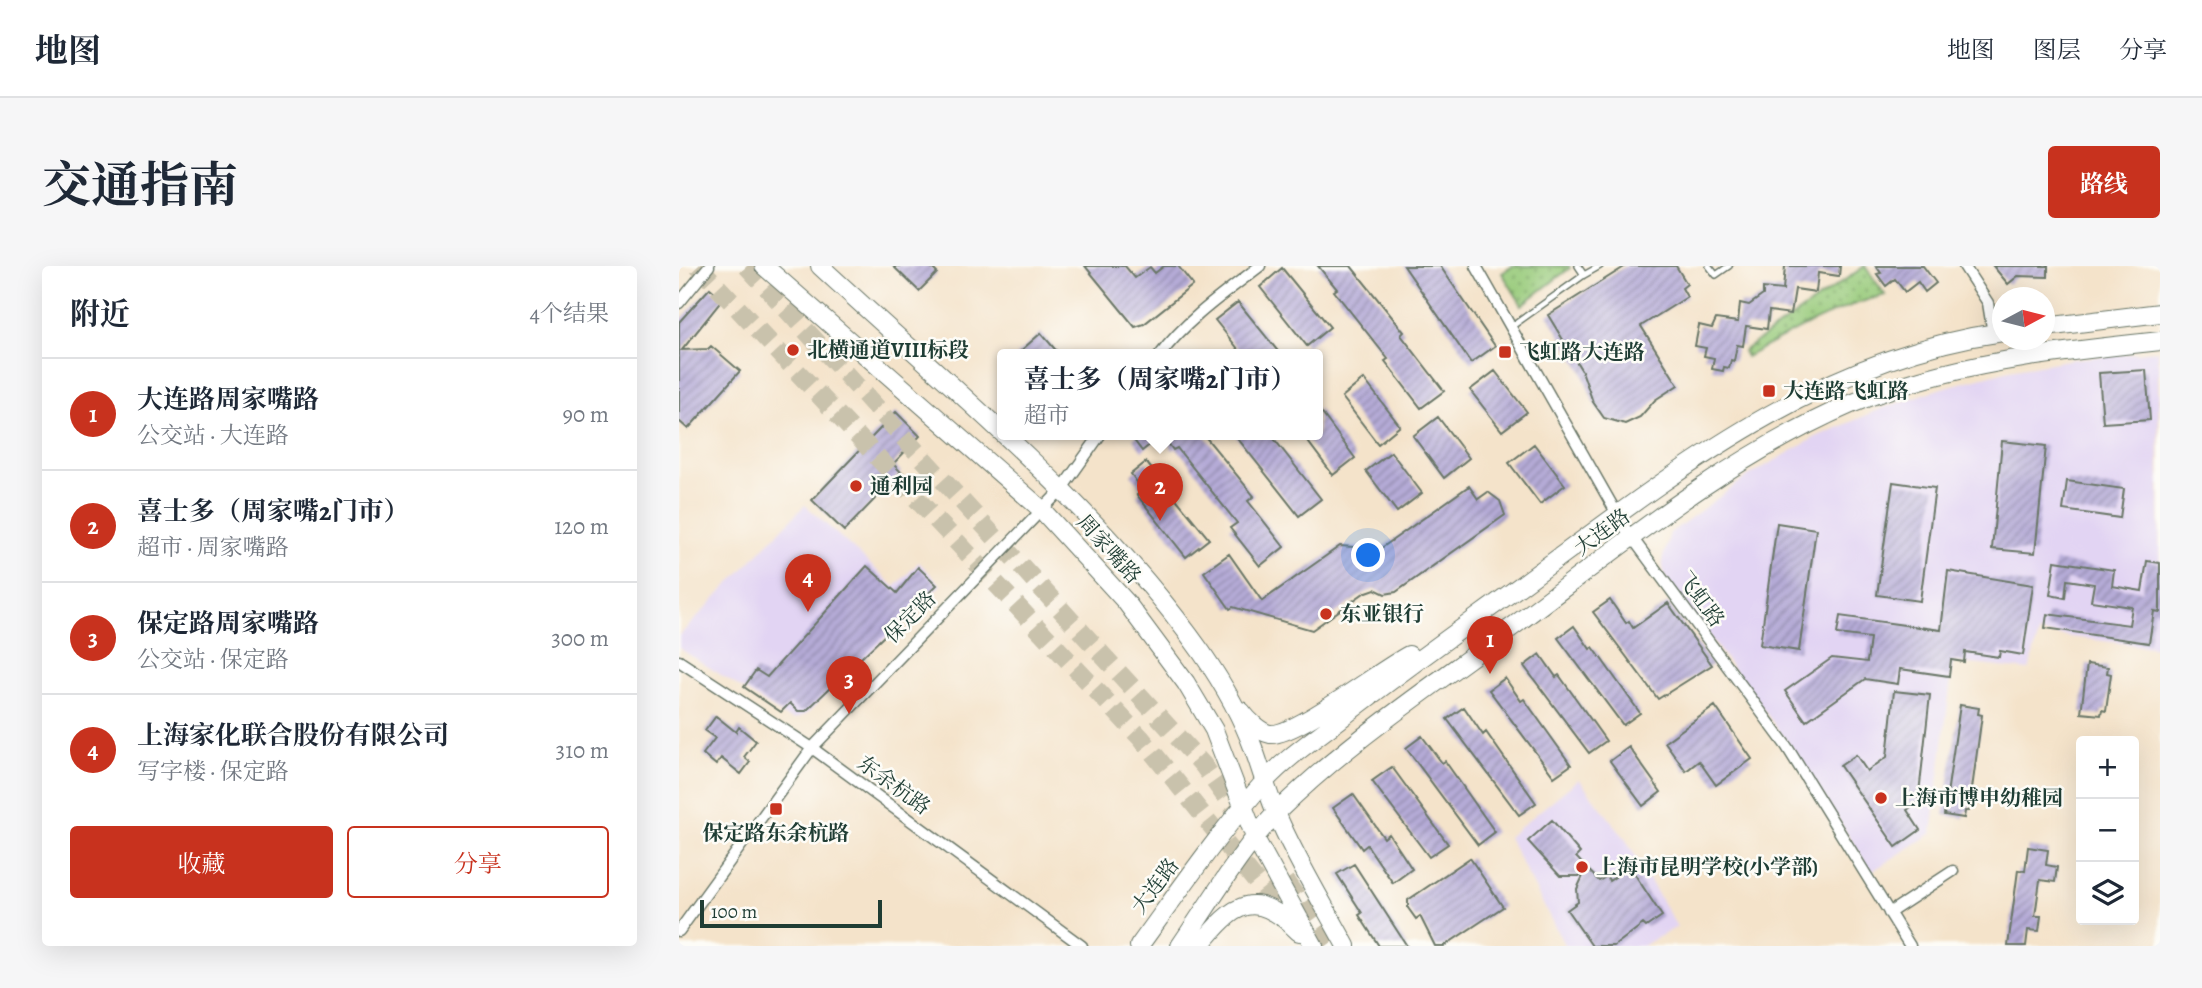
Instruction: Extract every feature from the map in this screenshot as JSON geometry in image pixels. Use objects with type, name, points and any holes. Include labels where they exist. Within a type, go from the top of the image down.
[{"type":"main road","name":"周家嘴路","points":[[764,266],[1041,509],[1126,602],[1186,683],[1214,730],[1230,766],[1256,840],[1311,946]]},
{"type":"main road","name":"周家嘴路","points":[[820,266],[997,431]]},
{"type":"main road","points":[[2055,326],[2160,313]]},
{"type":"main road","name":"大连路","points":[[1139,946],[1265,782],[1295,754],[1442,643],[1725,441],[1801,398],[1885,360],[1933,345],[1992,334]]},
{"type":"main road","name":"大连路","points":[[1179,946],[1276,814],[1340,755],[1632,538],[1781,438],[1851,404],[1894,389],[1990,363],[2160,341]]},
{"type":"main road","name":"周家嘴路","points":[[1007,440],[1061,490],[1128,561],[1174,616],[1216,676],[1253,747],[1276,814],[1346,946]]},
{"type":"main road","points":[[1216,676],[1255,725],[1263,732],[1281,733],[1305,722],[1384,669],[1442,643]]},
{"type":"main road","points":[[1200,946],[1230,912],[1239,906],[1256,904],[1279,912],[1311,946]]},
{"type":"street","points":[[679,303],[709,266]]},
{"type":"street","points":[[1166,349],[1203,310],[1259,266]]},
{"type":"street","name":"飞虹路","points":[[1476,266],[1618,517],[1787,747],[1910,946]]},
{"type":"street","points":[[1964,266],[1988,303],[1992,315]]},
{"type":"street","name":"保定路","points":[[679,931],[812,748],[1061,490],[1096,440]]},
{"type":"street","name":"东余杭路","points":[[679,662],[812,748],[1082,946]]},
{"type":"street","points":[[1889,913],[1953,871]]},
{"type":"lane","points":[[1578,266],[1584,275]]},
{"type":"lane","points":[[1511,327],[1600,266]]},
{"type":"lane","points":[[1709,266],[1716,275],[1729,266]]},
{"type":"shaded area","points":[[2158,351],[2160,648],[2039,633],[2029,670],[1953,662],[1932,833],[1871,872],[1803,763],[1665,577],[1662,561],[1670,533],[1748,476],[1816,437],[1881,409],[1942,388],[2010,370],[2074,359]]},
{"type":"shaded area","points":[[805,505],[895,587],[919,562],[941,585],[805,715],[795,719],[786,717],[679,648],[679,636]]},
{"type":"shaded area","name":"上海市昆明学校(小学部)","points":[[1579,779],[1626,840],[1677,927],[1642,946],[1565,946],[1508,837]]},
{"type":"green space","points":[[1513,266],[1570,268],[1522,305],[1502,273]]},
{"type":"green space","points":[[1865,266],[1885,295],[1831,314],[1746,357],[1743,351]]},
{"type":"building","points":[[893,266],[930,266],[937,273],[919,291]]},
{"type":"building","points":[[1085,266],[1125,266],[1135,278],[1150,267],[1155,273],[1164,266],[1178,266],[1193,285],[1144,324],[1135,327]]},
{"type":"building","points":[[1318,266],[1351,266],[1404,332],[1401,335],[1444,391],[1421,408]]},
{"type":"building","points":[[1404,266],[1440,266],[1495,346],[1471,363]]},
{"type":"building","points":[[1626,266],[1676,266],[1687,284],[1682,288],[1687,297],[1641,326],[1678,385],[1655,400],[1640,417],[1625,424],[1604,418],[1593,402],[1582,371],[1548,315]]},
{"type":"building","points":[[1785,266],[1840,266],[1839,276],[1818,273],[1816,292],[1795,289],[1791,314],[1769,311],[1767,329],[1746,326],[1743,346],[1737,345],[1734,361],[1731,360],[1729,368],[1724,367],[1723,371],[1712,369],[1714,358],[1704,356],[1706,348],[1695,346],[1699,325],[1712,328],[1716,319],[1738,322],[1740,303],[1749,305],[1763,295],[1763,288],[1783,290]]},
{"type":"building","points":[[1876,266],[1923,266],[1936,283],[1925,292],[1918,282],[1905,292],[1895,279],[1886,286],[1877,274],[1881,273]]},
{"type":"building","points":[[1993,266],[2048,266],[2048,277],[2018,276],[2008,284]]},
{"type":"building","points":[[1282,268],[1330,327],[1307,346],[1260,287]]},
{"type":"building","points":[[710,288],[723,299],[682,350],[708,349],[711,346],[740,371],[688,429],[679,421],[679,322]]},
{"type":"building","points":[[1238,302],[1276,349],[1238,349],[1215,320]]},
{"type":"building","points":[[1041,333],[1055,349],[1023,349]]},
{"type":"building","points":[[2146,370],[2150,420],[2103,423],[2099,373]]},
{"type":"building","points":[[1495,371],[1527,412],[1502,431],[1470,390]]},
{"type":"building","points":[[1364,379],[1400,426],[1378,444],[1342,397]]},
{"type":"building","name":"通利园","points":[[896,412],[920,436],[893,464],[901,472],[844,531],[812,500]]},
{"type":"building","points":[[1323,415],[1355,458],[1333,475],[1307,440],[1323,440]]},
{"type":"building","points":[[1438,417],[1469,458],[1444,478],[1413,436]]},
{"type":"building","points":[[1134,440],[1156,440],[1142,451]]},
{"type":"building","points":[[1166,440],[1208,440],[1254,496],[1248,501],[1284,547],[1260,566],[1230,528],[1237,523],[1177,448],[1173,450]]},
{"type":"building","points":[[1239,440],[1275,440],[1321,499],[1299,516]]},
{"type":"building","points":[[2002,441],[2046,446],[2035,553],[1992,549]]},
{"type":"building","points":[[1534,444],[1565,485],[1540,504],[1509,463]]},
{"type":"building","points":[[1391,452],[1422,493],[1397,512],[1366,471]]},
{"type":"building","points":[[1146,462],[1209,539],[1186,557],[1137,495],[1143,490],[1131,474]]},
{"type":"building","points":[[2067,481],[2124,489],[2120,518],[2063,510]]},
{"type":"building","points":[[1893,482],[1935,488],[1920,601],[1877,595]]},
{"type":"building","points":[[1469,486],[1478,499],[1488,492],[1500,501],[1505,515],[1396,592],[1385,594],[1375,589],[1364,593],[1312,630],[1233,607],[1230,609],[1204,572],[1229,554],[1262,601],[1340,546],[1380,549]]},
{"type":"building","points":[[1777,523],[1816,529],[1799,651],[1760,645]]},
{"type":"building","points":[[2055,561],[2114,570],[2112,586],[2142,591],[2147,561],[2160,563],[2160,612],[2154,611],[2149,643],[2045,628],[2047,614],[2129,625],[2132,607],[2091,601],[2094,584],[2067,580],[2065,598],[2050,595]]},
{"type":"building","points":[[867,566],[897,593],[918,567],[937,585],[806,711],[798,711],[790,703],[781,712],[744,687],[756,670],[767,677]]},
{"type":"building","points":[[1948,571],[2033,585],[2023,655],[2000,651],[1999,657],[1965,652],[1964,662],[1951,660],[1949,676],[1900,669],[1898,684],[1865,679],[1806,721],[1785,691],[1832,658],[1867,662],[1870,638],[1837,634],[1840,616],[1941,630]]},
{"type":"building","points":[[1610,600],[1626,623],[1629,621],[1633,628],[1668,603],[1712,665],[1658,699],[1593,612]]},
{"type":"building","points":[[1574,626],[1590,649],[1593,647],[1640,713],[1623,725],[1558,638]]},
{"type":"building","points":[[1540,654],[1556,677],[1559,675],[1606,741],[1589,753],[1524,666]]},
{"type":"building","points":[[2087,664],[2108,667],[2107,673],[2111,674],[2106,711],[2102,710],[2101,715],[2081,713]]},
{"type":"building","points":[[1505,678],[1521,701],[1524,699],[1571,765],[1554,777],[1489,690]]},
{"type":"building","points":[[1894,691],[1930,695],[1918,802],[1907,810],[1920,830],[1896,847],[1840,766],[1856,755],[1867,771],[1887,757]]},
{"type":"building","points":[[1960,705],[1979,708],[1978,714],[1982,715],[1969,811],[1965,811],[1964,818],[1944,815]]},
{"type":"building","points":[[1715,706],[1752,759],[1716,785],[1699,761],[1686,771],[1665,742]]},
{"type":"building","points":[[1464,707],[1483,735],[1486,732],[1536,803],[1519,815],[1447,719]]},
{"type":"building","points":[[716,716],[736,732],[739,727],[756,741],[744,757],[750,762],[741,774],[721,758],[716,765],[703,754],[715,738],[705,731]]},
{"type":"building","points":[[1422,736],[1442,763],[1445,761],[1495,832],[1478,845],[1406,748]]},
{"type":"building","points":[[1629,747],[1661,792],[1643,806],[1610,761]]},
{"type":"building","points":[[1392,767],[1448,844],[1429,857],[1372,781]]},
{"type":"building","points":[[1353,794],[1384,838],[1389,834],[1412,869],[1393,883],[1367,845],[1362,849],[1333,808]]},
{"type":"building","points":[[1552,820],[1580,853],[1576,857],[1599,881],[1607,876],[1609,881],[1630,867],[1662,916],[1646,927],[1643,924],[1614,946],[1592,946],[1567,910],[1578,902],[1577,889],[1583,876],[1560,876],[1528,841]]},
{"type":"building","points":[[2028,847],[2048,850],[2046,865],[2057,867],[2055,882],[2040,880],[2035,916],[2041,916],[2039,931],[2028,930],[2026,946],[2008,946],[2018,870],[2025,871]]},
{"type":"building","points":[[1470,858],[1503,907],[1444,946],[1435,946],[1420,916],[1416,919],[1408,908],[1408,900]]},
{"type":"building","points":[[1354,864],[1407,946],[1379,946],[1337,874]]},
{"type":"tunnel","points":[[698,266],[1141,738],[1287,920]]},
{"type":"tunnel","points":[[747,266],[1203,765],[1248,828]]},
{"type":"tunnel","points":[[1285,881],[1331,946]]},
{"type":"place","name":"北横通道VIII标段","points":[[793,350]]},
{"type":"place","name":"飞虹路大连路","points":[[1505,352]]},
{"type":"place","name":"大连路飞虹路","points":[[1769,391]]},
{"type":"place","name":"通利园","points":[[856,486]]},
{"type":"place","name":"喜士多（周家嘴2门市）","points":[[1160,521]]},
{"type":"place","name":"上海家化联合股份有限公司","points":[[808,612]]},
{"type":"place","name":"东亚银行","points":[[1326,614]]},
{"type":"place","name":"大连路周家嘴路","points":[[1490,674]]},
{"type":"place","name":"保定路周家嘴路","points":[[849,714]]},
{"type":"place","name":"上海市博申幼稚园","points":[[1881,798]]},
{"type":"place","name":"保定路东余杭路","points":[[776,809]]},
{"type":"place","name":"上海市昆明学校(小学部)","points":[[1582,867]]}]
